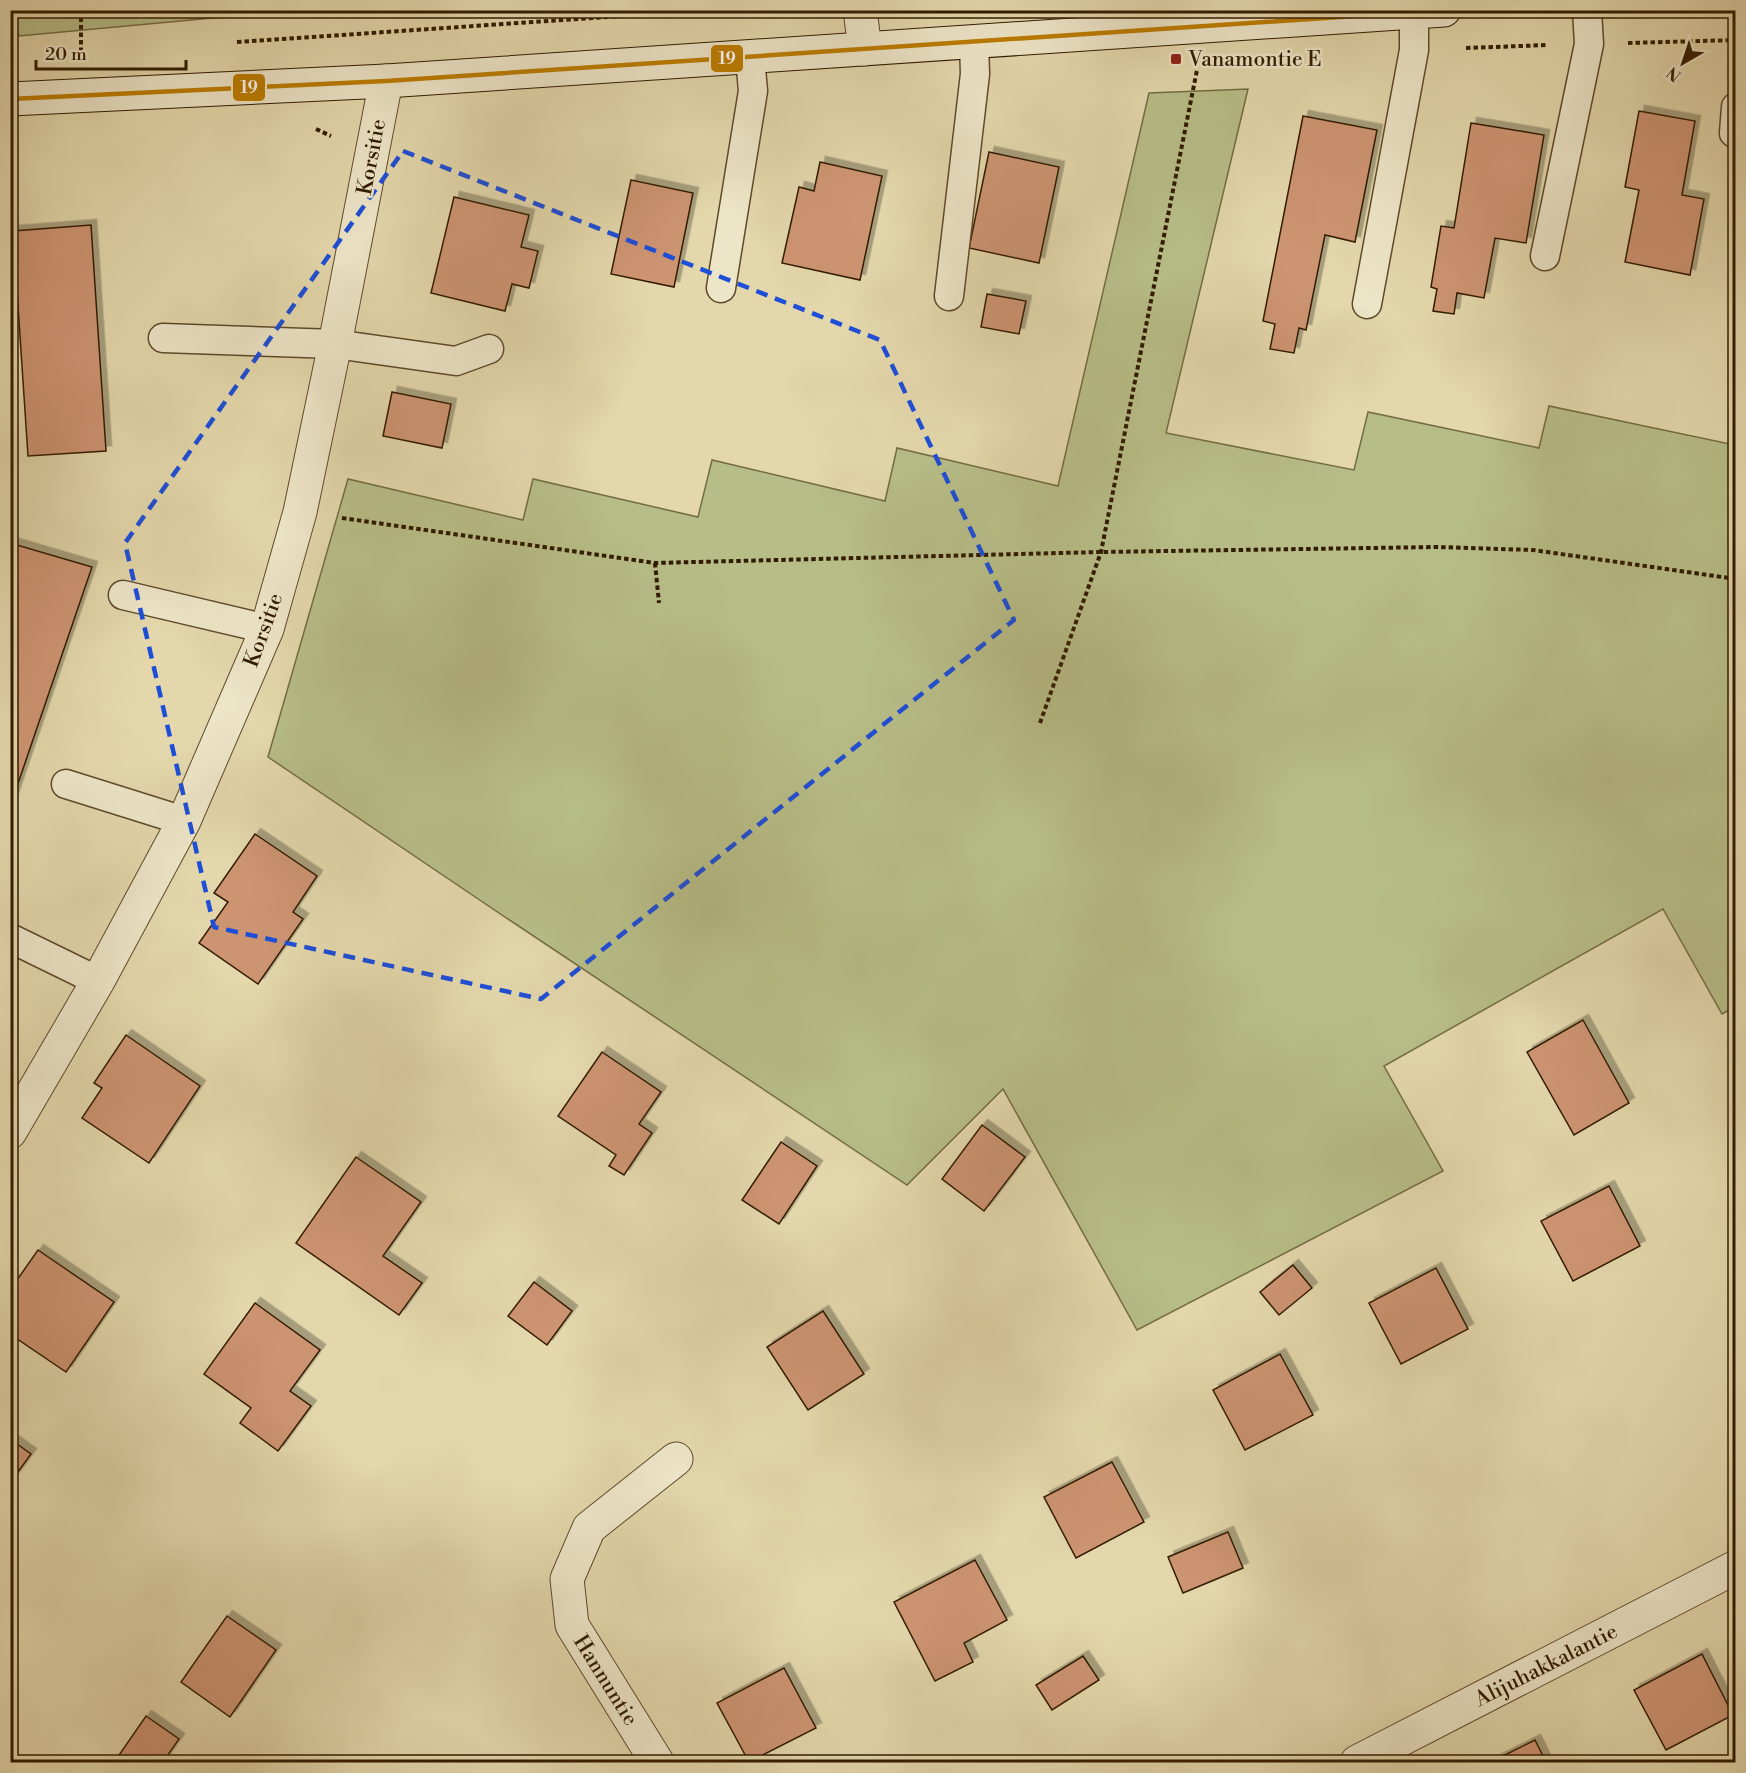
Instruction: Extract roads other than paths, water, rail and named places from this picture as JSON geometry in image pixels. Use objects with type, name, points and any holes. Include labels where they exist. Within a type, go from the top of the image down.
[{"type":"street","points":[[860,10],[866,49]]},
{"type":"street","points":[[10,99],[386,81],[1429,12]]},
{"type":"street","name":"Korsitie","points":[[10,1132],[98,981],[184,821],[267,629],[300,512],[386,81]]},
{"type":"street","name":"Hannuntie","points":[[657,1762],[572,1625],[567,1579],[589,1528],[676,1458]]},
{"type":"street","name":"Alijuhakkalantie","points":[[1357,1762],[1736,1567]]},
{"type":"lane","points":[[1545,256],[1590,44],[1587,10]]},
{"type":"lane","points":[[1367,304],[1414,50],[1429,12]]},
{"type":"lane","points":[[949,296],[975,74],[974,42]]},
{"type":"lane","points":[[721,288],[753,91],[750,57]]},
{"type":"lane","points":[[163,338],[335,344],[456,361],[489,349]]},
{"type":"lane","points":[[123,594],[267,629]]},
{"type":"lane","points":[[66,784],[184,821]]},
{"type":"lane","points":[[10,939],[98,981]]},
{"type":"place","name":"Vanamontie E","points":[[1176,59]]}]
